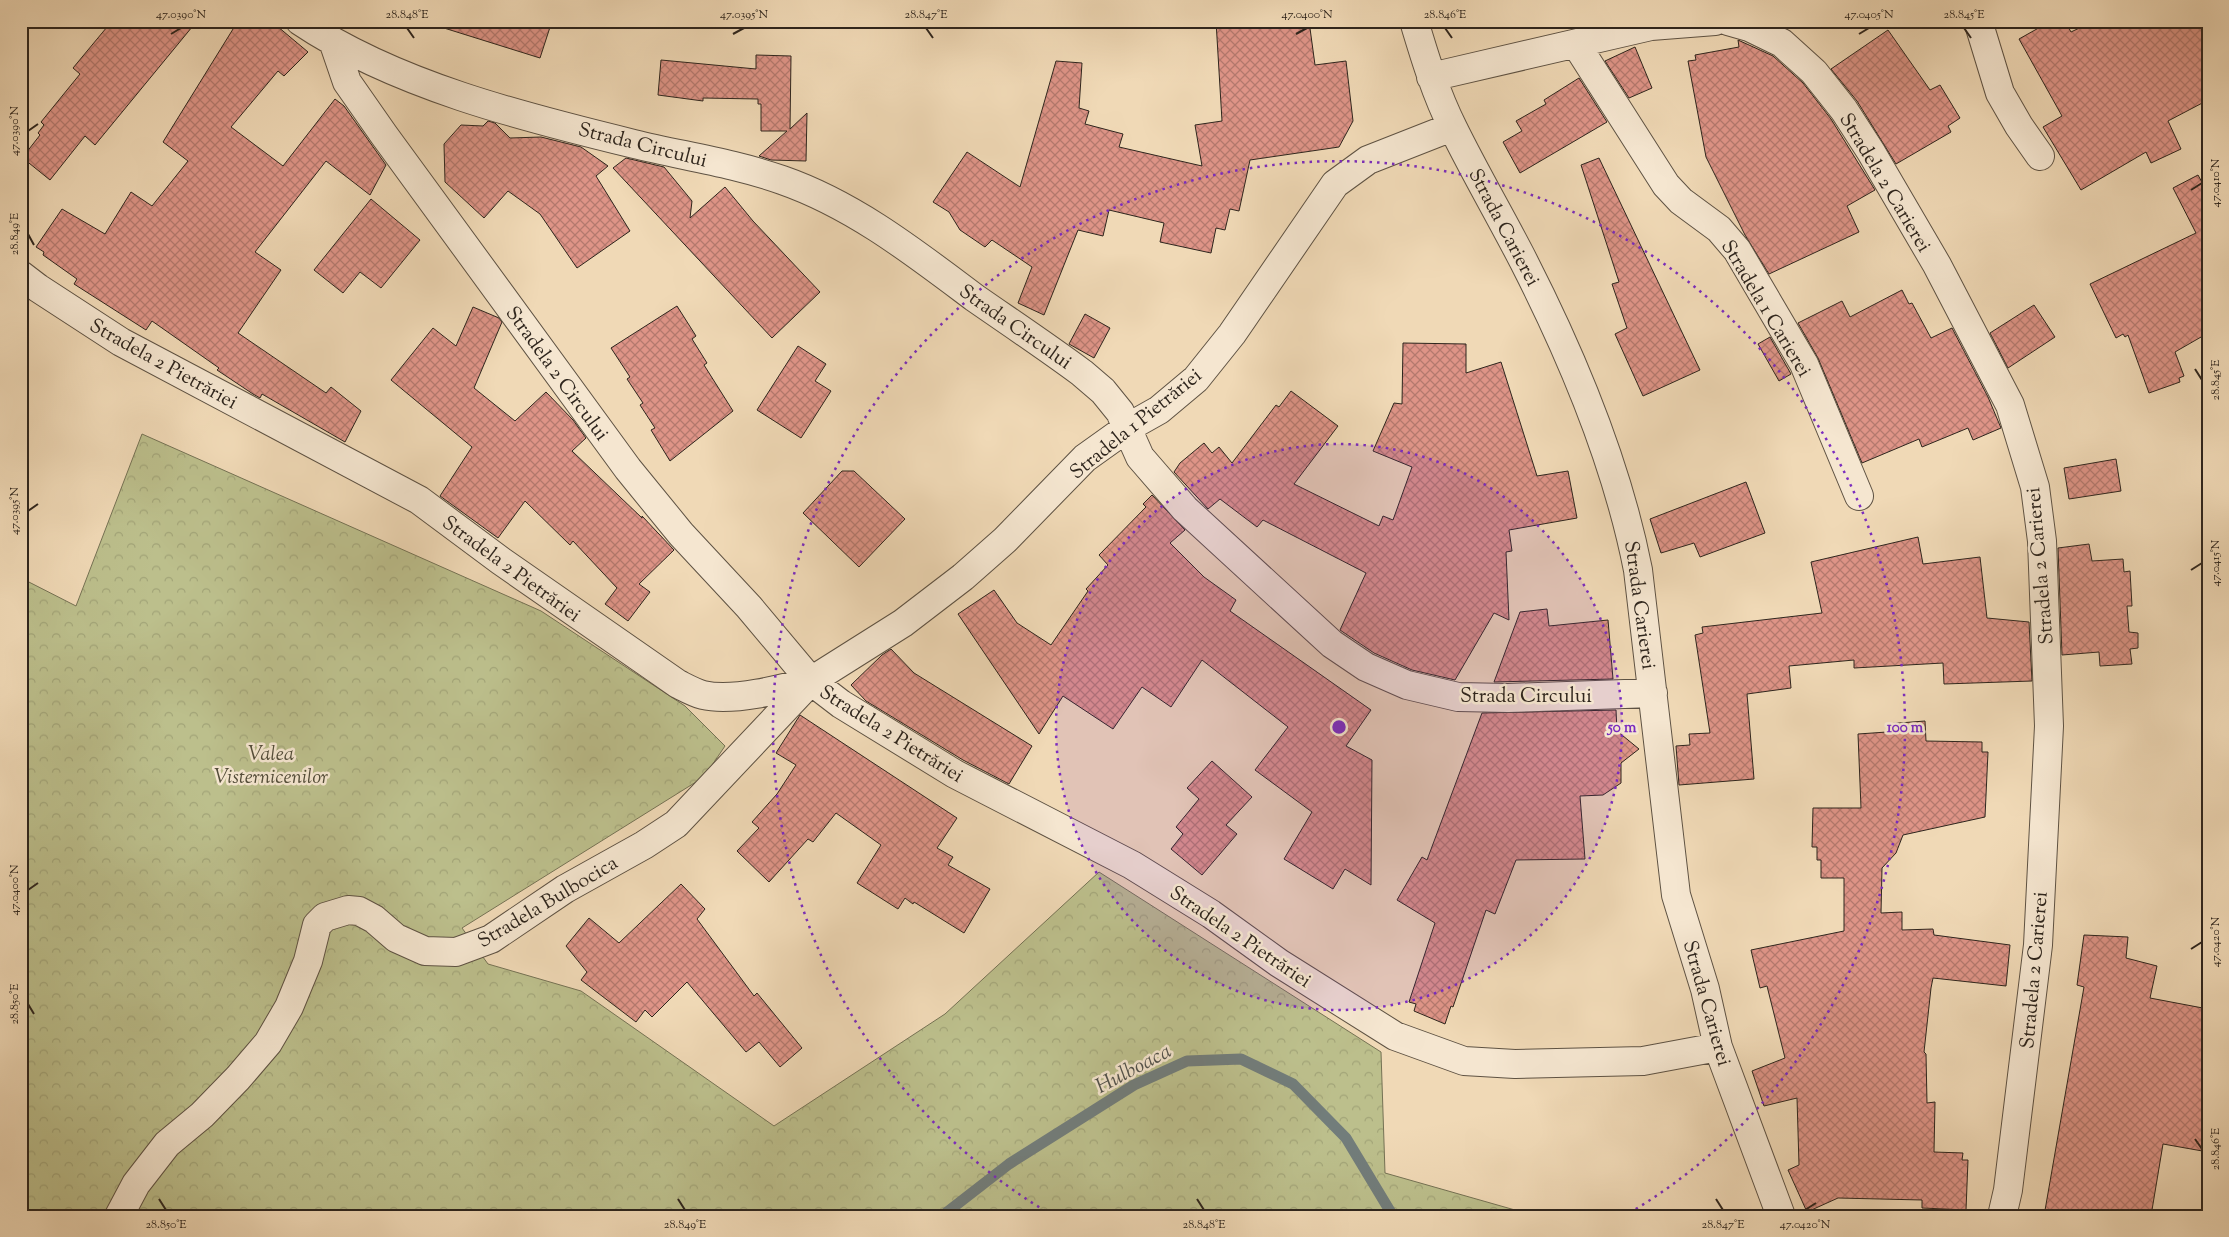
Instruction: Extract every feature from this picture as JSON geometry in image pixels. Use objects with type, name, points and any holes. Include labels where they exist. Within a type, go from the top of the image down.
[{"type":"street","name":"Strada Circului","points":[[300,21],[334,44],[423,83],[493,105],[634,144],[728,164],[783,180],[822,197],[890,235],[1082,373],[1104,392],[1120,412],[1140,457],[1185,510],[1332,644],[1366,667],[1408,685],[1458,696],[1508,698],[1653,693]]},
{"type":"street","name":"Strada Carierei","points":[[1414,21],[1431,76],[1452,127],[1545,305],[1592,416],[1629,522],[1638,570],[1676,896],[1705,989],[1718,1046],[1781,1216]]},
{"type":"street","points":[[1431,76],[1651,26],[1715,21]]},
{"type":"street","name":"Stradela 2 Carierei","points":[[1728,21],[1749,27],[1782,43],[1814,72],[1844,110],[1871,152],[1936,265],[2010,405],[2035,487],[2042,541],[2050,726],[2038,945],[2008,1190],[2002,1216]]},
{"type":"street","points":[[1978,21],[2000,93],[2019,126],[2040,156]]},
{"type":"street","name":"Stradela 2 Circului","points":[[334,44],[347,82],[628,469],[681,534],[755,613],[811,681]]},
{"type":"street","name":"Stradela 1 Carierei","points":[[1576,44],[1666,185],[1681,201],[1719,229],[1737,250],[1804,364],[1859,496]]},
{"type":"street","name":"Stradela 1 Pietrăriei","points":[[811,681],[903,623],[963,577],[1005,540],[1085,458],[1127,428],[1159,410],[1196,379],[1232,334],[1335,184],[1368,160],[1452,127]]},
{"type":"street","name":"Stradela 2 Pietrăriei","points":[[21,274],[38,288],[121,342],[419,500],[501,562],[678,684],[704,695],[738,695],[778,690],[811,681],[841,704],[956,774],[1132,865],[1211,914],[1279,963],[1395,1036],[1464,1061],[1515,1064],[1643,1061],[1718,1046]]},
{"type":"street","name":"Stradela Bulbocica","points":[[119,1216],[136,1184],[167,1144],[208,1109],[268,1043],[289,1007],[308,961],[316,925],[325,917],[348,910],[359,911],[374,919],[396,938],[426,950],[456,952],[491,939],[565,889],[644,845],[676,824],[811,681]]},
{"type":"green space","name":"Valea Visternicenilor","points":[[142,434],[541,611],[685,706],[725,746],[704,777],[462,928],[488,964],[581,991],[774,1126],[945,1014],[1099,872],[1381,1052],[1385,1173],[1522,1212],[1569,1216],[21,1216],[21,578],[76,606]]},
{"type":"building","points":[[112,21],[197,21],[95,145],[85,136],[50,180],[24,159],[28,154],[26,153],[40,135],[38,133],[44,125],[41,122],[80,74],[73,68]]},
{"type":"building","points":[[238,21],[271,21],[308,52],[284,76],[278,71],[231,127],[283,166],[335,99],[344,106],[386,165],[370,195],[326,161],[255,252],[281,270],[238,333],[326,393],[331,387],[361,411],[345,442],[262,394],[260,398],[253,394],[217,370],[219,368],[152,321],[146,330],[74,284],[77,279],[43,255],[44,252],[36,247],[62,209],[105,234],[131,192],[152,206],[188,161],[163,142]]},
{"type":"building","points":[[445,21],[552,21],[540,58],[444,28]]},
{"type":"building","points":[[1216,21],[1309,21],[1315,65],[1346,61],[1353,121],[1339,147],[1250,160],[1239,211],[1230,209],[1225,230],[1216,228],[1211,253],[1160,242],[1164,223],[1109,210],[1103,236],[1078,230],[1044,315],[1018,303],[1032,267],[992,240],[985,247],[960,230],[949,212],[933,202],[967,152],[1020,187],[1056,61],[1082,63],[1079,108],[1089,111],[1085,124],[1123,134],[1119,147],[1202,166],[1195,125],[1222,121]]},
{"type":"building","points":[[2051,21],[2065,21],[2071,32],[2094,21],[2208,21],[2208,100],[2168,121],[2181,149],[2151,163],[2146,152],[2081,190],[2043,127],[2062,116],[2019,39]]},
{"type":"building","points":[[1888,30],[1930,90],[1940,85],[1960,118],[1948,126],[1951,132],[1896,164],[1857,101],[1831,69]]},
{"type":"building","points":[[1738,40],[1773,56],[1803,83],[1831,119],[1875,190],[1847,206],[1859,232],[1769,274],[1745,235],[1706,157],[1688,61],[1696,60],[1695,55],[1739,47]]},
{"type":"building","points":[[1635,47],[1652,88],[1629,98],[1605,61]]},
{"type":"building","points":[[756,55],[791,56],[790,129],[807,113],[806,161],[771,160],[759,156],[787,131],[761,131],[761,104],[758,104],[758,99],[703,98],[703,101],[658,95],[661,60],[756,69]]},
{"type":"building","points":[[1579,78],[1607,122],[1520,173],[1503,142],[1522,131],[1516,121],[1546,104],[1544,100]]},
{"type":"building","points":[[488,121],[495,123],[510,138],[541,137],[581,147],[608,166],[596,176],[630,231],[577,268],[540,214],[508,191],[484,218],[445,182],[444,144],[461,125],[483,126]]},
{"type":"building","points":[[626,158],[664,167],[692,201],[690,218],[725,187],[753,221],[820,292],[772,338],[613,168]]},
{"type":"building","points":[[1599,158],[1700,370],[1643,396],[1615,334],[1627,328],[1612,284],[1619,282],[1581,165]]},
{"type":"building","points":[[2198,175],[2208,193],[2208,333],[2175,352],[2184,376],[2179,378],[2180,382],[2149,393],[2128,335],[2125,337],[2123,334],[2116,338],[2090,284],[2196,233],[2173,188]]},
{"type":"building","points":[[371,199],[420,240],[381,288],[360,272],[343,293],[314,270]]},
{"type":"building","points":[[1902,290],[1909,304],[1912,303],[1931,338],[1952,328],[1988,397],[2001,428],[1973,440],[1968,428],[1922,447],[1919,439],[1862,463],[1818,358],[1798,323],[1842,301],[1850,317]]},
{"type":"building","points":[[2034,305],[2055,337],[2008,368],[1990,333]]},
{"type":"building","points":[[677,306],[696,336],[692,339],[707,363],[704,365],[733,411],[670,461],[651,430],[655,428],[640,405],[643,403],[627,379],[630,377],[611,348]]},
{"type":"building","points":[[473,307],[499,318],[502,322],[474,388],[515,421],[546,392],[573,420],[586,438],[572,451],[642,518],[642,516],[674,550],[639,584],[650,592],[628,621],[605,604],[617,588],[573,541],[570,545],[525,501],[498,538],[440,496],[472,447],[391,380],[433,328],[456,346]]},
{"type":"building","points":[[1085,314],[1110,328],[1094,358],[1069,344]]},
{"type":"building","points":[[1770,337],[1791,374],[1779,381],[1758,344]]},
{"type":"building","points":[[1403,343],[1466,344],[1466,373],[1501,362],[1537,476],[1568,471],[1577,518],[1509,530],[1512,551],[1506,552],[1509,620],[1494,613],[1455,680],[1412,670],[1374,653],[1340,630],[1366,573],[1263,520],[1257,527],[1220,499],[1208,509],[1174,472],[1180,463],[1204,443],[1212,453],[1219,447],[1232,463],[1276,405],[1279,407],[1291,391],[1338,426],[1294,484],[1379,526],[1383,516],[1393,520],[1412,467],[1373,451],[1394,403],[1402,404]]},
{"type":"building","points":[[798,346],[826,364],[815,381],[831,391],[801,438],[757,410]]},
{"type":"building","points":[[2116,459],[2121,491],[2069,499],[2064,468]]},
{"type":"building","points":[[842,471],[854,471],[905,519],[859,567],[803,513]]},
{"type":"building","points":[[1746,482],[1765,533],[1700,557],[1694,543],[1661,553],[1650,519]]},
{"type":"building","points":[[1152,495],[1185,530],[1170,543],[1204,577],[1236,600],[1230,611],[1371,710],[1346,746],[1372,760],[1371,885],[1345,869],[1333,889],[1284,859],[1312,812],[1255,770],[1288,727],[1202,660],[1171,707],[1142,687],[1113,729],[1063,696],[1039,734],[958,614],[994,590],[1017,623],[1051,645],[1088,591],[1086,589],[1108,565],[1099,555],[1146,507],[1143,504]]},
{"type":"building","points":[[1918,537],[1923,564],[1980,557],[1987,618],[2029,622],[2032,681],[1944,684],[1943,663],[1854,668],[1854,660],[1789,666],[1791,688],[1747,694],[1754,779],[1679,785],[1676,746],[1690,745],[1689,734],[1710,733],[1695,635],[1703,633],[1702,627],[1822,613],[1811,562]]},
{"type":"building","points":[[2089,544],[2092,561],[2123,559],[2124,572],[2130,571],[2132,606],[2127,606],[2129,632],[2138,633],[2138,648],[2130,649],[2132,664],[2100,666],[2099,652],[2062,655],[2058,548]]},
{"type":"building","points":[[1547,609],[1549,626],[1608,620],[1613,679],[1494,682],[1520,612]]},
{"type":"building","points":[[891,649],[914,673],[1032,746],[1009,784],[963,760],[866,701],[851,685],[882,655]]},
{"type":"building","points":[[1616,710],[1617,731],[1639,749],[1621,763],[1621,783],[1603,795],[1580,796],[1585,859],[1516,860],[1495,914],[1486,910],[1453,1007],[1451,1006],[1445,1024],[1414,1011],[1416,1004],[1409,1002],[1435,923],[1397,900],[1422,857],[1427,860],[1482,713]]},
{"type":"building","points":[[800,715],[957,818],[937,848],[953,857],[948,865],[990,889],[964,933],[914,902],[913,904],[905,898],[898,909],[857,883],[881,845],[836,813],[813,842],[808,839],[769,882],[737,851],[759,828],[752,822],[777,794],[796,765],[776,753]]},
{"type":"building","points":[[1925,721],[1926,741],[1982,742],[1982,752],[1988,752],[1985,817],[1903,835],[1896,853],[1882,868],[1881,913],[1902,912],[1902,930],[1933,929],[1934,935],[2010,945],[2006,986],[1933,978],[1931,988],[1924,1052],[1926,1054],[1927,1103],[1935,1102],[1934,1152],[1963,1153],[1962,1160],[1968,1160],[1966,1210],[1922,1208],[1922,1200],[1838,1198],[1807,1212],[1788,1170],[1799,1165],[1797,1098],[1764,1106],[1752,1071],[1785,1058],[1767,986],[1760,988],[1751,950],[1844,931],[1844,878],[1821,878],[1821,860],[1817,860],[1817,847],[1812,847],[1813,808],[1861,808],[1858,734],[1887,732],[1886,724]]},
{"type":"building","points":[[1212,761],[1252,797],[1226,825],[1237,834],[1202,875],[1171,849],[1183,834],[1176,827],[1199,799],[1187,788]]},
{"type":"building","points":[[681,884],[705,909],[697,919],[754,996],[757,993],[802,1048],[780,1067],[759,1042],[746,1052],[687,982],[652,1017],[645,1010],[636,1022],[581,980],[587,972],[566,946],[589,918],[619,943]]},
{"type":"building","points":[[2084,935],[2128,937],[2126,958],[2157,966],[2150,998],[2208,1009],[2208,1152],[2163,1144],[2151,1216],[2044,1216],[2084,987],[2077,985]]},
{"type":"waterway","name":"Hulboaca","points":[[942,1216],[1009,1164],[1134,1085],[1187,1061],[1241,1059],[1293,1084],[1346,1138],[1393,1216]]}]
